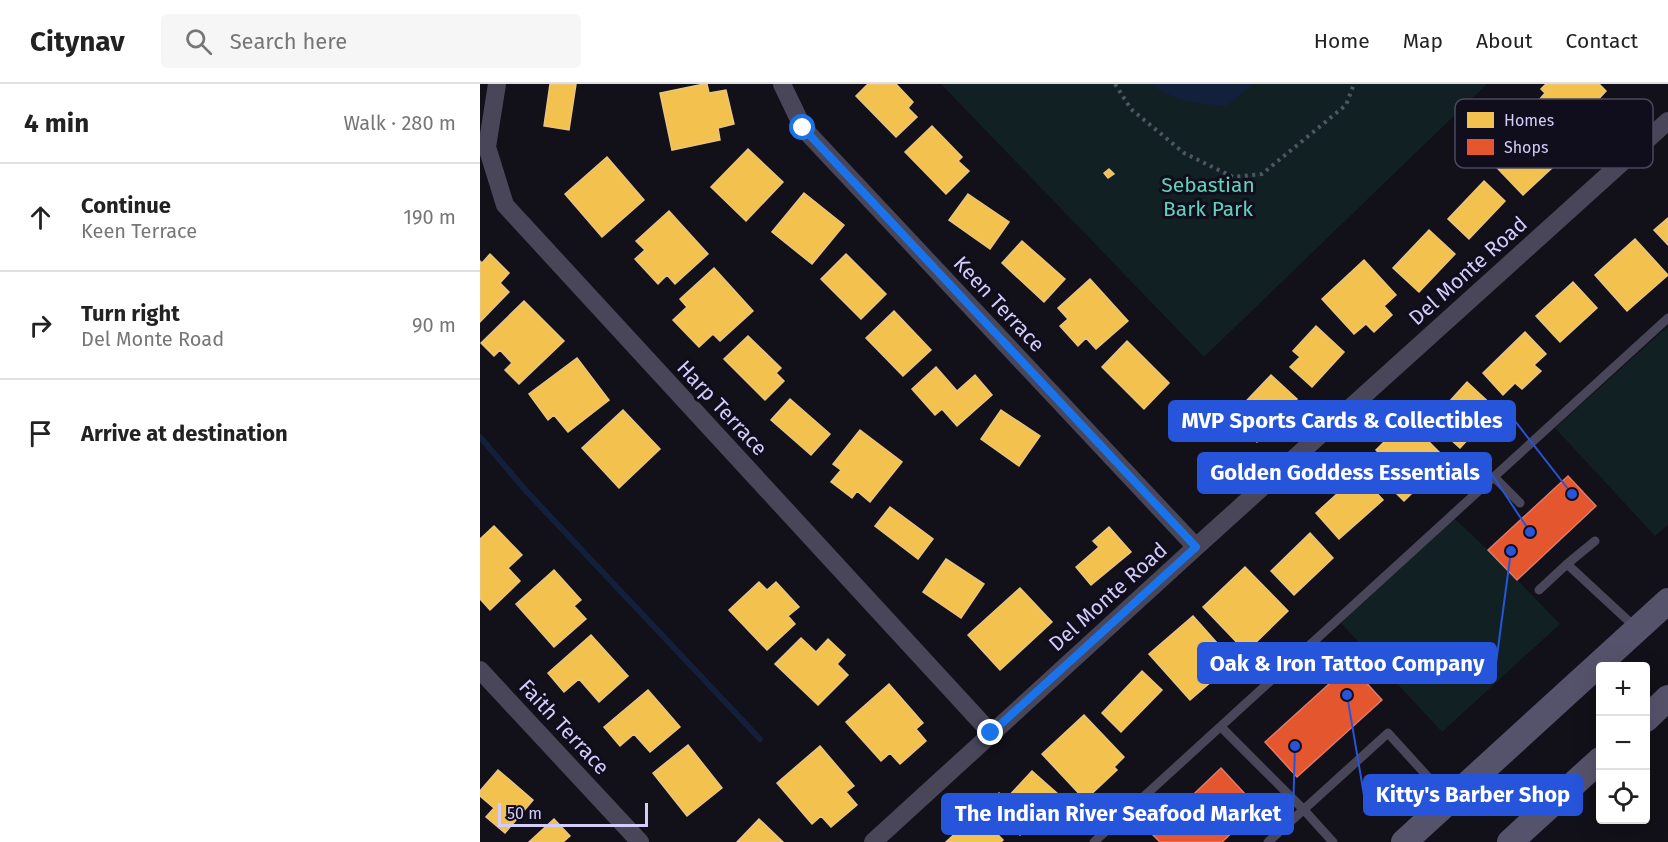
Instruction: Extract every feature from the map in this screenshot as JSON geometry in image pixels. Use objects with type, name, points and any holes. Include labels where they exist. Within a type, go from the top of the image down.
[{"type":"main road","points":[[1404,842],[1668,601]]},
{"type":"main road","points":[[1649,716],[1668,698]]},
{"type":"main road","points":[[1510,842],[1596,764]]},
{"type":"street","name":"Harp Terrace","points":[[497,84],[487,147],[505,205],[991,733]]},
{"type":"street","name":"Keen Terrace","points":[[782,84],[803,128],[1196,547]]},
{"type":"street","name":"Del Monte Road","points":[[1653,136],[1668,122]]},
{"type":"street","name":"Del Monte Road","points":[[873,842],[1617,168]]},
{"type":"street","name":"Faith Terrace","points":[[480,670],[639,842]]},
{"type":"lane","points":[[1095,842],[1668,318]]},
{"type":"lane","points":[[1494,477],[1520,503]]},
{"type":"lane","points":[[1539,590],[1595,541]]},
{"type":"lane","points":[[1567,564],[1637,629]]},
{"type":"lane","points":[[1221,727],[1333,842]]},
{"type":"lane","points":[[1268,842],[1388,732],[1450,801]]},
{"type":"path","points":[[1115,84],[1131,109],[1184,153],[1233,177],[1262,174],[1346,105],[1354,84]]},
{"type":"green space","name":"Sebastian Bark Park","points":[[941,84],[1487,84],[1471,99],[1455,99],[1455,115],[1204,357]]},
{"type":"green space","points":[[1668,326],[1668,525],[1655,536],[1555,428]]},
{"type":"green space","points":[[1454,518],[1560,624],[1442,732],[1341,623]]},
{"type":"water","points":[[1150,84],[1253,84],[1226,106],[1186,101],[1169,95]]},
{"type":"building: Homes","points":[[550,84],[576,84],[569,130],[544,126]]},
{"type":"building: Homes","points":[[707,84],[709,93],[726,90],[734,124],[718,128],[720,140],[672,150],[660,93]]},
{"type":"building: Homes","points":[[868,84],[896,84],[913,102],[908,108],[917,117],[896,137],[856,96]]},
{"type":"building: Homes","points":[[1546,84],[1599,84],[1606,91],[1599,99],[1540,99],[1545,93],[1541,89]]},
{"type":"building: Homes","points":[[932,126],[962,157],[958,161],[969,171],[946,194],[905,152]]},
{"type":"building: Homes","points":[[748,149],[783,182],[746,221],[711,187]]},
{"type":"building: Homes","points":[[607,157],[644,200],[602,237],[565,194]]},
{"type":"building: Homes","points":[[1497,168],[1552,168],[1523,195]]},
{"type":"building: Homes","points":[[1109,169],[1114,174],[1108,178],[1104,173]]},
{"type":"building: Homes","points":[[1484,181],[1505,201],[1469,239],[1448,219]]},
{"type":"building: Homes","points":[[804,193],[844,225],[812,264],[772,232]]},
{"type":"building: Homes","points":[[968,194],[1009,222],[990,249],[949,220]]},
{"type":"building: Homes","points":[[669,211],[708,254],[675,284],[667,275],[658,284],[635,259],[645,250],[636,241]]},
{"type":"building: Homes","points":[[1668,218],[1668,245],[1654,230]]},
{"type":"building: Homes","points":[[1429,230],[1455,254],[1419,292],[1393,268]]},
{"type":"building: Homes","points":[[1635,239],[1668,275],[1627,311],[1595,275]]},
{"type":"building: Homes","points":[[1022,241],[1065,279],[1044,302],[1002,263]]},
{"type":"building: Homes","points":[[490,254],[509,273],[500,283],[509,292],[480,322],[480,261],[482,263]]},
{"type":"building: Homes","points":[[846,254],[886,294],[861,319],[821,279]]},
{"type":"building: Homes","points":[[1364,260],[1396,295],[1384,306],[1392,315],[1374,332],[1366,324],[1354,334],[1322,299]]},
{"type":"building: Homes","points":[[714,268],[753,311],[720,341],[713,334],[699,347],[673,320],[687,307],[680,299]]},
{"type":"building: Homes","points":[[1090,279],[1128,321],[1096,349],[1086,338],[1078,346],[1060,326],[1068,319],[1058,308]]},
{"type":"building: Homes","points":[[1573,282],[1597,308],[1560,342],[1536,316]]},
{"type":"building: Homes","points":[[524,301],[564,341],[519,384],[505,370],[512,363],[500,350],[494,356],[481,343]]},
{"type":"building: Homes","points":[[894,311],[931,350],[903,376],[866,338]]},
{"type":"building: Homes","points":[[1316,326],[1344,352],[1312,387],[1290,367],[1300,357],[1293,351]]},
{"type":"building: Homes","points":[[1525,332],[1546,354],[1534,365],[1541,371],[1522,389],[1515,383],[1503,395],[1483,373]]},
{"type":"building: Homes","points":[[748,336],[781,368],[776,373],[784,381],[765,400],[724,359]]},
{"type":"building: Homes","points":[[1127,341],[1169,383],[1144,409],[1102,367]]},
{"type":"building: Homes","points":[[577,358],[609,400],[568,432],[554,415],[548,420],[529,394]]},
{"type":"building: Homes","points":[[936,367],[957,391],[975,375],[992,395],[957,426],[942,409],[935,415],[912,389]]},
{"type":"building: Homes","points":[[1271,375],[1297,399],[1257,442],[1231,417]]},
{"type":"building: Homes","points":[[1467,382],[1496,409],[1460,448],[1431,422]]},
{"type":"building: Homes","points":[[790,399],[830,434],[811,455],[771,420]]},
{"type":"building: Homes","points":[[623,410],[660,449],[619,488],[582,448]]},
{"type":"building: Homes","points":[[1001,410],[1040,436],[1019,466],[981,439]]},
{"type":"building: Homes","points":[[1416,429],[1446,459],[1404,501],[1377,474],[1389,463],[1376,450],[1396,430],[1405,440]]},
{"type":"building: Homes","points":[[860,430],[902,462],[870,502],[857,491],[852,498],[831,482],[841,470],[833,464]]},
{"type":"building: Homes","points":[[1359,474],[1383,500],[1339,539],[1316,513]]},
{"type":"building: Homes","points":[[890,507],[933,539],[918,559],[875,526]]},
{"type":"building: Homes","points":[[494,526],[522,555],[508,568],[520,581],[490,610],[480,599],[480,539]]},
{"type":"building: Homes","points":[[1109,527],[1131,552],[1091,585],[1076,567],[1099,547],[1093,541]]},
{"type":"building: Homes","points":[[1310,533],[1333,558],[1294,595],[1271,571]]},
{"type":"building: Homes","points":[[946,559],[984,584],[961,618],[923,592]]},
{"type":"building: Homes","points":[[1245,567],[1288,611],[1246,652],[1203,607]]},
{"type":"building: Homes","points":[[554,570],[581,600],[574,606],[586,619],[554,647],[516,604]]},
{"type":"building: Homes","points":[[759,582],[767,590],[776,582],[799,607],[788,616],[795,624],[767,650],[729,610]]},
{"type":"building: Homes","points":[[1020,588],[1052,622],[1000,670],[968,635]]},
{"type":"building: Homes","points":[[1193,616],[1234,662],[1190,700],[1149,654]]},
{"type":"building: Homes","points":[[591,635],[628,676],[599,702],[579,679],[564,692],[548,673]]},
{"type":"building: Homes","points":[[801,638],[816,652],[828,639],[845,655],[837,664],[848,675],[818,705],[775,664]]},
{"type":"building: Homes","points":[[1142,671],[1162,690],[1121,732],[1102,713]]},
{"type":"building: Homes","points":[[889,684],[923,723],[916,729],[926,741],[900,764],[890,753],[881,761],[846,722]]},
{"type":"building: Homes","points":[[648,690],[680,727],[650,752],[634,734],[620,746],[604,727]]},
{"type":"building: Homes","points":[[1084,715],[1124,757],[1114,767],[1117,770],[1085,800],[1042,754]]},
{"type":"building: Homes","points":[[688,745],[722,788],[687,816],[653,773]]},
{"type":"building: Homes","points":[[820,746],[854,786],[846,792],[857,805],[831,827],[821,816],[812,824],[777,783]]},
{"type":"building: Homes","points":[[498,770],[533,800],[505,833],[486,817],[494,808],[480,796],[480,791]]},
{"type":"building: Homes","points":[[1032,771],[1058,794],[1020,835],[988,805],[999,793],[1006,799]]},
{"type":"building: Homes","points":[[977,813],[1003,840],[1001,842],[946,842]]},
{"type":"building: Homes","points":[[554,819],[570,836],[563,842],[529,842]]},
{"type":"building: Homes","points":[[759,819],[783,842],[737,842]]},
{"type":"building: Shops","points":[[1568,476],[1596,506],[1517,580],[1488,550]]},
{"type":"building: Shops","points":[[1350,665],[1382,700],[1297,777],[1265,742]]},
{"type":"building: Shops","points":[[1221,768],[1258,808],[1222,842],[1160,842],[1152,834]]},
{"type":"waterway","points":[[480,437],[528,493],[760,739]]},
{"type":"place","name":"MVP Sports Cards & Collectibles","points":[[1572,494]]},
{"type":"place","name":"Golden Goddess Essentials","points":[[1530,532]]},
{"type":"place","name":"Oak & Iron Tattoo Company","points":[[1511,551]]},
{"type":"place","name":"Kitty's Barber Shop","points":[[1347,695]]},
{"type":"place","name":"The Indian River Seafood Market","points":[[1295,746]]},
{"type":"route","points":[[803,128],[1196,547],[991,733]]}]
